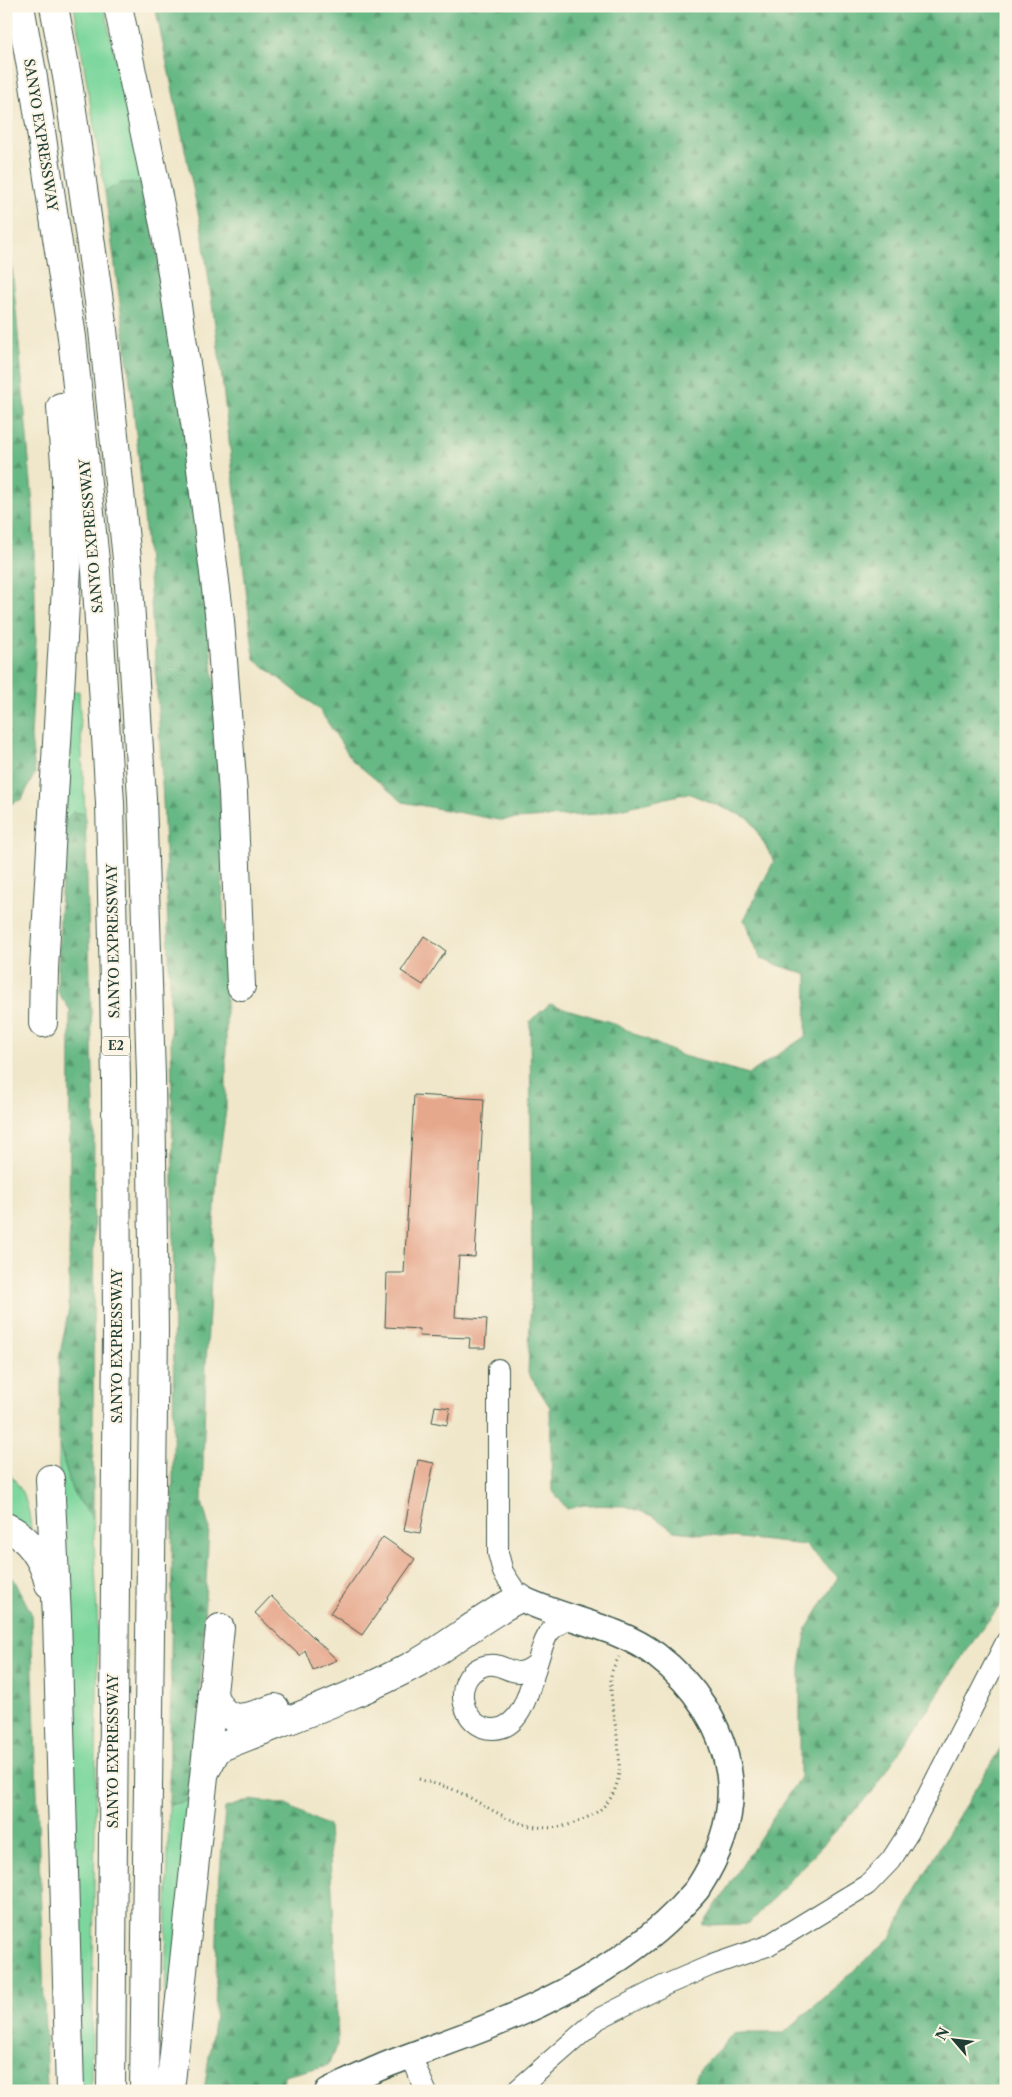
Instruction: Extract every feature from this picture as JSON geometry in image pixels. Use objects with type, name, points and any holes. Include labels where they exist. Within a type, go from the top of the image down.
[{"type":"highway","name":"SANYO EXPRESSWAY","points":[[20,6],[33,78],[72,337],[96,571],[110,802],[116,1079],[117,1311],[111,2091]]},
{"type":"highway","name":"E2","points":[[54,6],[68,82],[103,330],[128,569],[142,798],[151,1075],[154,1331],[144,2091]]},
{"type":"highway","points":[[118,6],[166,234],[196,430],[220,621],[233,793],[242,986]]},
{"type":"highway","points":[[33,78],[36,162],[59,385],[66,496],[67,569],[46,930],[43,1022]]},
{"type":"highway","points":[[50,1480],[57,1617],[70,2091]]},
{"type":"highway","points":[[6,1527],[23,1537],[35,1550],[46,1573],[57,1617]]},
{"type":"highway","points":[[212,1692],[216,1703],[223,1712],[238,1719],[245,1718],[295,1701],[401,1659],[431,1644],[488,1608],[520,1598]]},
{"type":"highway","points":[[206,1770],[216,1751],[221,1747],[382,1680],[444,1647],[492,1613],[520,1598]]},
{"type":"highway","points":[[170,2091],[220,1628]]},
{"type":"street","points":[[328,2091],[532,2008],[579,1983],[616,1959],[665,1924],[697,1890],[717,1854],[728,1821],[732,1790],[727,1757],[715,1725],[696,1693],[655,1654],[628,1638],[592,1624],[539,1608],[520,1598],[503,1572],[498,1554],[498,1369]]},
{"type":"street","points":[[536,1664],[550,1631],[558,1624],[571,1618]]},
{"type":"street","points":[[516,2091],[598,2018],[662,1986],[767,1946],[867,1885],[891,1860],[909,1832],[1006,1642]]},
{"type":"street","points":[[411,2056],[426,2091]]},
{"type":"path","points":[[419,1779],[452,1790],[528,1826],[551,1830],[570,1826],[591,1816],[609,1803],[617,1784],[620,1762],[611,1677],[613,1668],[628,1638]]},
{"type":"green space","points":[[74,6],[104,6],[143,183],[121,183],[105,192]]},
{"type":"green space","points":[[155,6],[1006,6],[1006,1598],[978,1634],[873,1791],[749,1924],[703,1925],[800,1777],[800,1666],[807,1628],[838,1577],[805,1545],[674,1531],[653,1516],[626,1506],[584,1505],[567,1509],[552,1490],[550,1407],[528,1373],[532,1275],[530,1021],[550,1004],[610,1022],[683,1056],[749,1074],[806,1036],[807,975],[761,959],[744,920],[774,861],[750,819],[688,793],[598,814],[499,820],[403,802],[352,760],[319,709],[254,659],[220,361],[202,231]]},
{"type":"green space","points":[[121,183],[143,183],[162,275],[185,412],[217,708],[226,1000],[226,1110],[217,1173],[206,1364],[202,1502],[209,1527],[194,1799],[169,1805],[174,1309],[169,978],[164,812],[141,482],[129,373],[105,192]]},
{"type":"green space","points":[[6,230],[13,276],[33,506],[36,641],[31,737],[35,773],[22,799],[6,806]]},
{"type":"green space","points":[[79,691],[85,814],[73,812],[64,823],[71,692]]},
{"type":"green space","points":[[73,812],[85,814],[94,1106],[93,1518],[73,1493],[59,1445],[59,1359],[69,1308],[70,1010],[57,991],[64,823]]},
{"type":"green space","points":[[59,1445],[73,1493],[93,1518],[98,1633],[91,2091],[79,2091]]},
{"type":"green space","points":[[6,1470],[17,1483],[24,1497],[29,1512],[31,1529],[6,1517]]},
{"type":"green space","points":[[6,1574],[14,1579],[31,1613],[47,2091],[6,2091]]},
{"type":"green space","points":[[1006,1739],[1006,2091],[689,2091],[701,2067],[735,2033],[784,2033],[891,1937],[942,1843]]},
{"type":"green space","points":[[194,1799],[164,2063],[169,1805]]},
{"type":"green space","points":[[251,1800],[286,1805],[328,1826],[334,1923],[338,2043],[328,2065],[284,2076],[283,2091],[204,2091],[215,2015],[218,1901],[225,1808]]},
{"type":"building","points":[[424,936],[446,951],[423,985],[401,971]]},
{"type":"building","points":[[414,1095],[484,1099],[475,1257],[459,1256],[455,1317],[487,1319],[485,1348],[469,1348],[470,1338],[419,1336],[420,1329],[385,1327],[387,1273],[404,1273]]},
{"type":"building","points":[[435,1406],[450,1408],[447,1425],[432,1422]]},
{"type":"building","points":[[418,1460],[434,1463],[420,1533],[404,1530]]},
{"type":"building","points":[[383,1537],[415,1559],[362,1635],[330,1613]]},
{"type":"building","points":[[271,1596],[337,1660],[313,1670],[305,1650],[300,1656],[255,1613]]}]
